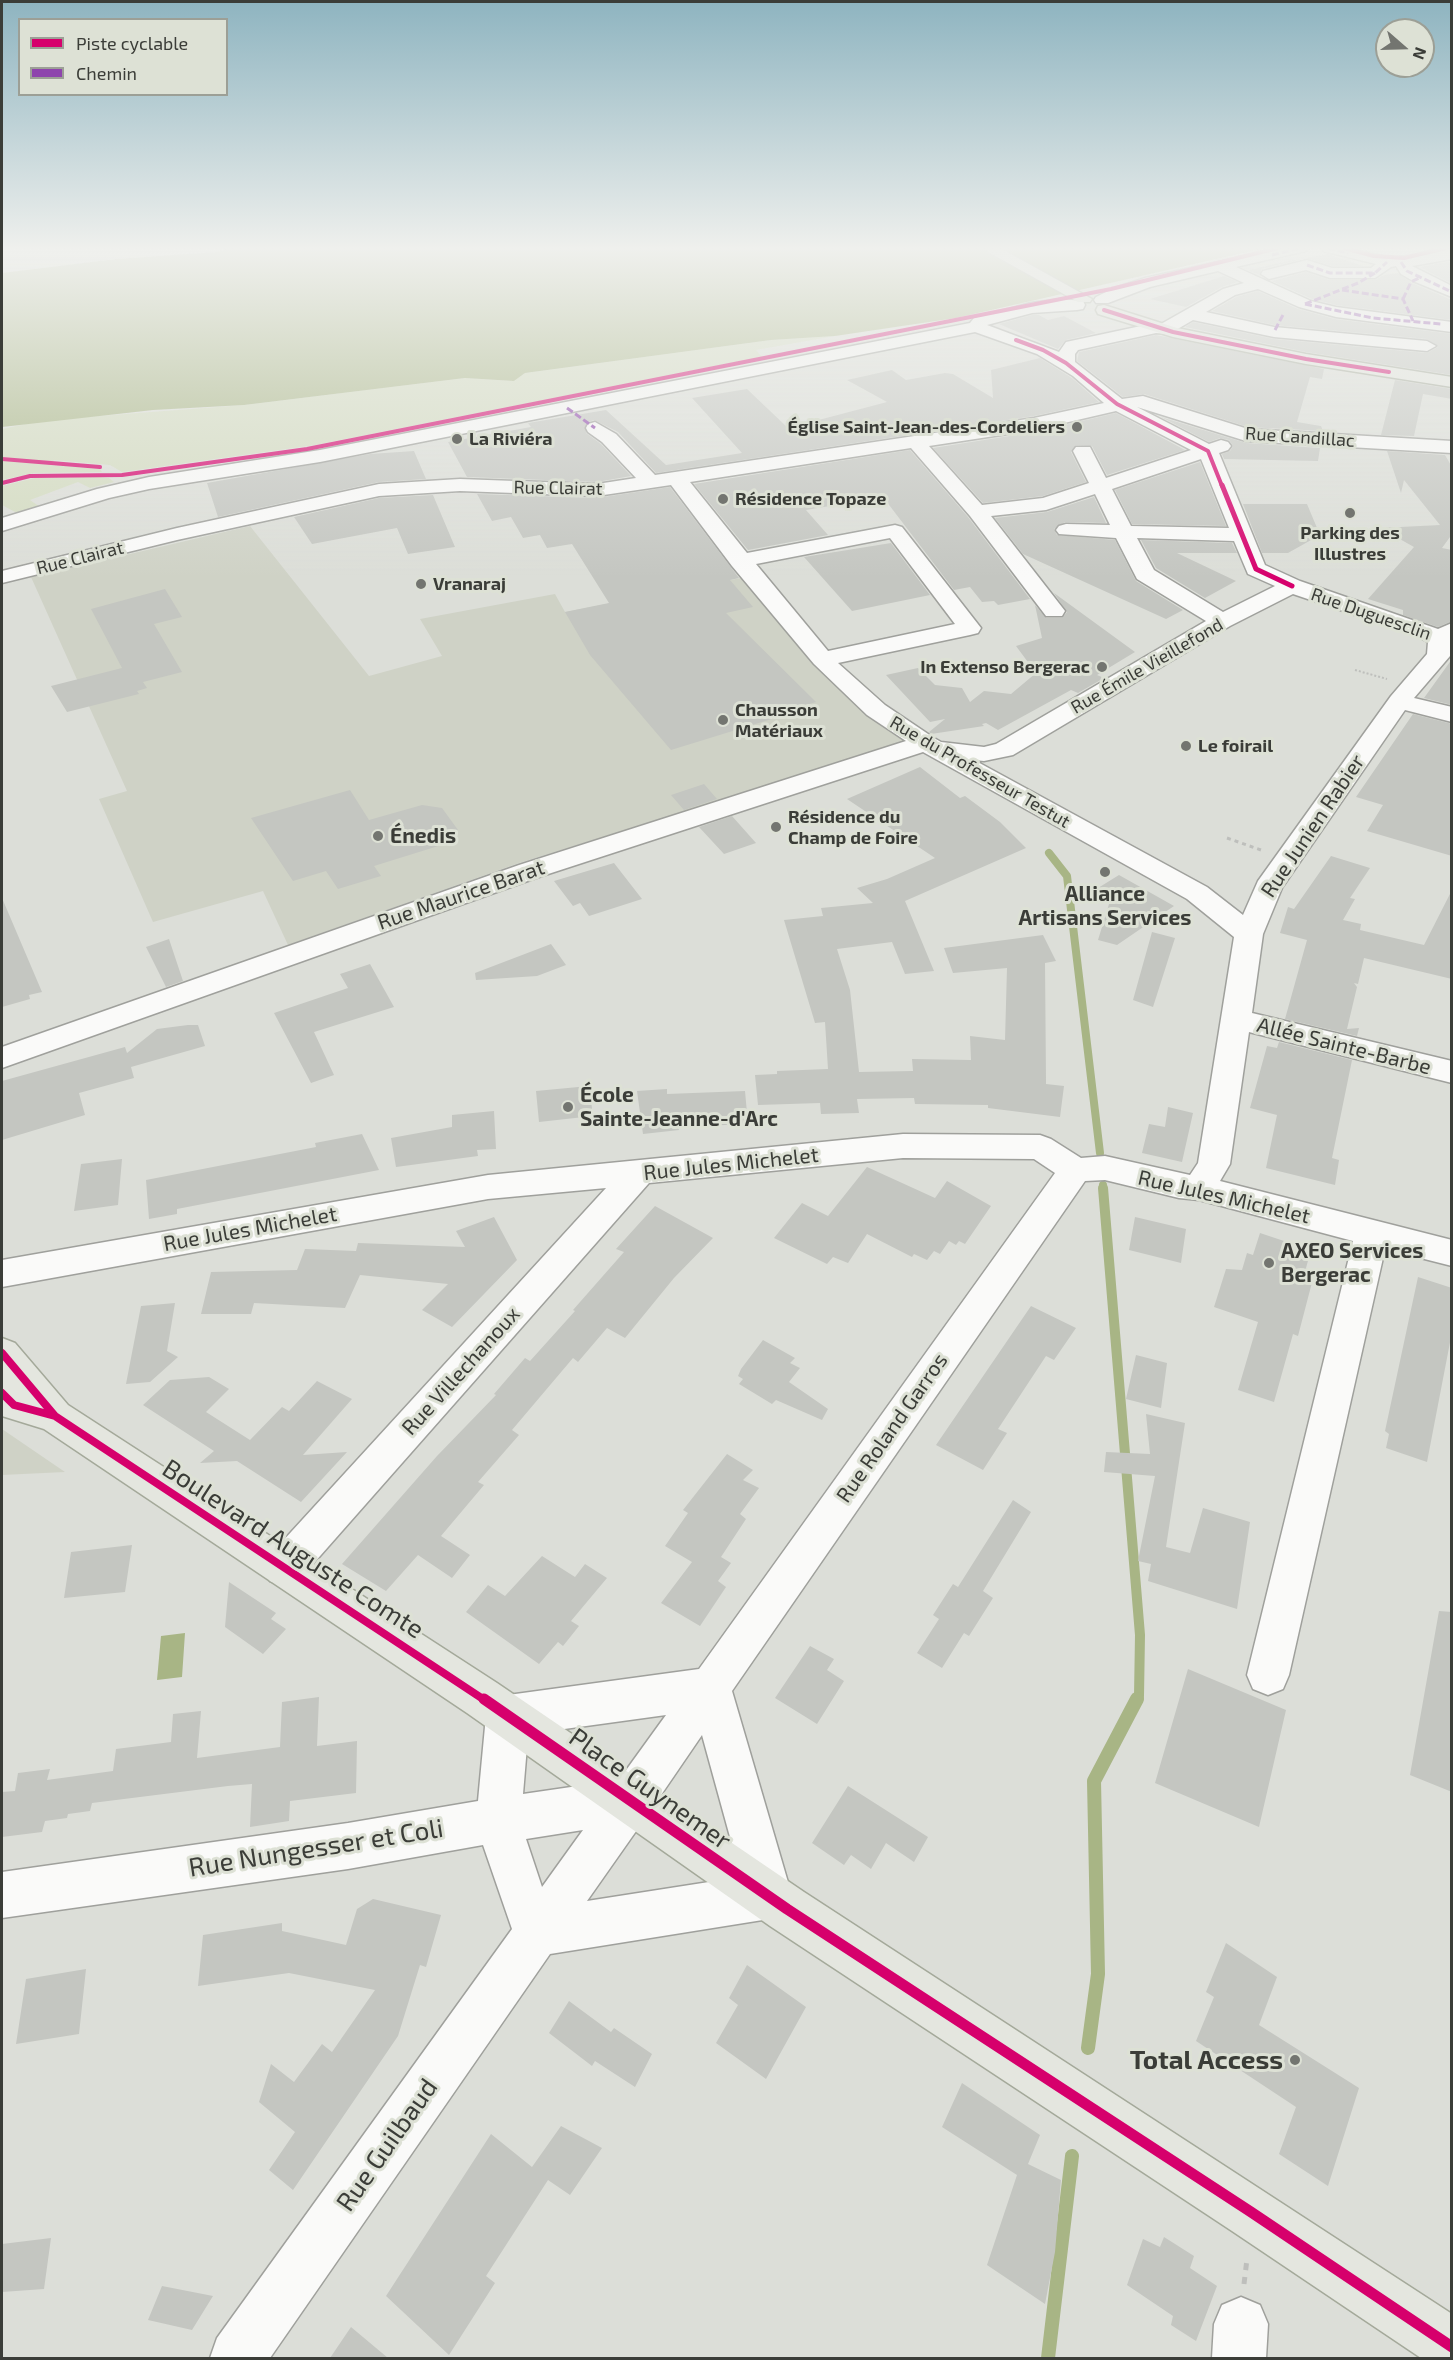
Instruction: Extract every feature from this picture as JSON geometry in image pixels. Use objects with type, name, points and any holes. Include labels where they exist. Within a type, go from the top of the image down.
[{"type":"main road","points":[[1302,358],[1452,382]]},
{"type":"main road","points":[[2,1353],[55,1416]]},
{"type":"main road","points":[[2,1393],[14,1405],[55,1416]]},
{"type":"main road","name":"Boulevard Auguste Comte","points":[[55,1416],[508,1716]]},
{"type":"main road","name":"Place Guynemer","points":[[508,1716],[769,1896]]},
{"type":"main road","points":[[769,1896],[1251,2212],[1452,2347]]},
{"type":"street","points":[[4,522],[138,485],[320,456],[818,358]]},
{"type":"street","points":[[1057,358],[1117,404],[1208,451]]},
{"type":"street","points":[[1066,358],[1066,363]]},
{"type":"street","points":[[1422,376],[1425,358]]},
{"type":"street","name":"Rue Candillac","points":[[1117,404],[1143,402],[1246,435],[1452,447]]},
{"type":"street","name":"Rue Clairat","points":[[2,577],[177,534],[379,490],[460,485],[597,490],[1034,424],[1117,404]]},
{"type":"street","points":[[595,428],[609,438],[650,482]]},
{"type":"street","points":[[977,512],[1046,504],[1241,440],[1246,435]]},
{"type":"street","points":[[916,442],[977,512],[1054,610]]},
{"type":"street","points":[[1083,451],[1145,574],[1222,621]]},
{"type":"street","name":"Rue Duguesclin","points":[[1208,451],[1256,569],[1292,586],[1446,634]]},
{"type":"street","points":[[320,456],[324,461],[379,490]]},
{"type":"street","name":"Rue du Professeur Testut","points":[[676,478],[740,561],[822,658],[876,710],[925,743],[1197,893],[1249,934]]},
{"type":"street","points":[[1066,530],[1242,535]]},
{"type":"street","points":[[740,561],[895,531],[970,628],[822,658]]},
{"type":"street","name":"Rue Émile Vieillefond","points":[[925,743],[984,754],[1004,750],[1222,621],[1292,586]]},
{"type":"street","name":"Rue Junien Rabier","points":[[1199,1188],[1214,1164],[1249,934],[1268,887],[1405,693],[1438,656],[1446,634]]},
{"type":"street","points":[[1405,693],[1452,715]]},
{"type":"street","name":"Rue Maurice Barat","points":[[2,1058],[529,871],[925,743]]},
{"type":"street","points":[[1002,786],[996,768],[1004,750]]},
{"type":"street","name":"Rue du Professeur Testut","points":[[1197,893],[1233,895],[1268,887]]},
{"type":"street","name":"Allée Sainte-Barbe","points":[[1236,1019],[1452,1072]]},
{"type":"street","name":"Rue Jules Michelet","points":[[2,1273],[488,1187],[924,1146],[1040,1148],[1075,1170],[1105,1168],[1199,1188],[1452,1253]]},
{"type":"street","name":"Rue Roland Garros","points":[[710,1688],[1075,1170]]},
{"type":"street","name":"Rue Villechanoux","points":[[284,1568],[638,1174]]},
{"type":"street","points":[[1268,1675],[1372,1233]]},
{"type":"street","name":"Place Guynemer","points":[[508,1716],[710,1688]]},
{"type":"street","name":"Place Guynemer","points":[[537,1932],[710,1688]]},
{"type":"street","name":"Place Guynemer","points":[[710,1688],[769,1896]]},
{"type":"street","points":[[508,1716],[498,1821],[524,1903],[537,1932],[769,1896]]},
{"type":"street","name":"Rue Nungesser et Coli","points":[[2,1895],[348,1846],[630,1801]]},
{"type":"street","name":"Rue Guilbaud","points":[[237,2358],[537,1932]]},
{"type":"path","points":[[1355,670],[1405,693]]},
{"type":"path","points":[[1227,838],[1287,859]]},
{"type":"path","points":[[1240,2341],[1251,2212]]},
{"type":"shaded area","points":[[2,358],[636,358],[525,373],[514,381],[465,378],[244,405],[153,410],[2,427]]},
{"type":"shaded area","points":[[636,358],[756,358],[315,445],[122,472],[110,465],[54,460],[50,465],[100,469],[102,472],[34,473],[2,480],[2,429],[45,420],[244,405],[465,378],[514,381],[525,373]]},
{"type":"shaded area","points":[[35,478],[109,478],[114,482],[90,488],[78,482],[30,500],[40,507],[17,513],[2,505],[2,486]]},
{"type":"shaded area","points":[[250,526],[369,676],[442,656],[420,619],[555,594],[565,612],[741,578],[810,659],[856,706],[907,743],[519,863],[288,945],[263,891],[153,922],[99,799],[127,791],[31,577]]},
{"type":"shaded area","points":[[2,1429],[65,1472],[2,1475]]},
{"type":"shaded area","points":[[185,1633],[182,1677],[157,1680],[161,1636]]},
{"type":"building","points":[[1040,358],[1072,378],[1099,402],[1034,416],[656,473],[618,432],[594,420],[586,423],[586,433],[601,444],[631,476],[597,482],[467,477],[448,442],[531,427],[528,423],[606,410],[666,465],[742,453],[692,398],[747,389],[788,428],[887,402],[847,380],[892,370],[906,380],[945,373],[953,374],[993,398],[991,370]]},
{"type":"building","points":[[1078,358],[1270,358],[1324,369],[1322,379],[1310,377],[1297,422],[1321,426],[1323,431],[1248,427],[1144,394],[1123,397],[1077,361]]},
{"type":"building","points":[[1345,358],[1452,358],[1452,375]]},
{"type":"building","points":[[1395,380],[1452,389],[1452,399],[1423,394],[1414,436],[1381,435]]},
{"type":"building","points":[[1116,413],[1185,450],[1107,475],[1092,446],[1076,445],[1071,452],[1086,482],[1043,496],[983,503],[933,448],[1035,432]]},
{"type":"building","points":[[1161,417],[1246,443],[1320,448],[1318,461],[1224,459],[1222,454],[1230,451],[1233,446],[1229,440],[1220,438],[1209,442]]},
{"type":"building","points":[[910,450],[968,517],[1030,599],[998,605],[994,601],[982,602],[970,587],[954,590],[883,497],[806,510],[828,535],[748,550],[694,484]]},
{"type":"building","points":[[414,451],[426,479],[379,482],[218,517],[207,483],[370,454]]},
{"type":"building","points":[[1387,451],[1445,455],[1452,467],[1452,540],[1450,537],[1442,548],[1452,550],[1452,621],[1438,627],[1403,615],[1403,610],[1368,599],[1414,547],[1380,528],[1440,525],[1404,480],[1401,493]]},
{"type":"building","points":[[1200,462],[1226,526],[1132,524],[1115,490]]},
{"type":"building","points":[[670,487],[739,578],[730,580],[753,607],[726,613],[816,702],[775,714],[778,717],[671,750],[590,655],[565,612],[609,603],[572,544],[547,548],[540,535],[523,538],[511,517],[492,521],[477,494],[597,498]]},
{"type":"building","points":[[433,495],[455,547],[408,554],[397,528],[312,544],[294,517],[379,498]]},
{"type":"building","points":[[1094,497],[1106,523],[1065,522],[1054,529],[1057,535],[1115,540],[1136,581],[1183,610],[1166,619],[1023,554],[995,518],[1047,512]]},
{"type":"building","points":[[1243,504],[1307,504],[1320,535],[1288,553],[1262,553]]},
{"type":"building","points":[[1141,540],[1232,543],[1237,553],[1177,553],[1236,581],[1205,598],[1156,568]]},
{"type":"building","points":[[891,543],[930,595],[852,611],[804,557]]},
{"type":"building","points":[[165,589],[182,617],[154,624],[182,672],[143,682],[147,688],[137,691],[139,694],[67,712],[51,686],[122,668],[91,609]]},
{"type":"building","points":[[1054,593],[1135,652],[1097,675],[1104,678],[1078,693],[1071,690],[998,730],[986,723],[982,724],[984,726],[931,734],[929,732],[945,719],[930,722],[886,675],[918,668],[935,685],[962,688],[970,702],[984,691],[1011,694],[1036,673],[1016,646],[1042,638],[1035,605],[1046,618],[1062,618],[1067,612]]},
{"type":"building","points":[[1452,659],[1452,705],[1424,698]]},
{"type":"building","points":[[1413,714],[1452,724],[1452,856],[1367,831],[1383,805],[1356,797]]},
{"type":"building","points":[[920,767],[960,798],[965,796],[1000,822],[1026,848],[905,901],[934,971],[905,974],[892,942],[837,949],[850,990],[859,1072],[913,1071],[912,1059],[971,1060],[970,1036],[1005,1040],[1007,968],[953,973],[944,948],[1043,935],[1056,961],[1045,963],[1046,1084],[1064,1086],[1060,1117],[988,1108],[988,1105],[915,1104],[914,1098],[857,1099],[859,1113],[821,1114],[820,1103],[758,1105],[755,1075],[777,1074],[777,1071],[828,1069],[825,1022],[815,1023],[784,920],[823,916],[821,908],[873,903],[857,888],[887,879],[935,858],[847,799]]},
{"type":"building","points":[[704,784],[717,799],[684,810],[671,795]]},
{"type":"building","name":"Énedis","points":[[350,790],[369,820],[422,805],[442,808],[458,830],[448,843],[374,866],[381,876],[338,889],[326,871],[293,881],[251,818]]},
{"type":"building","points":[[732,816],[756,843],[724,854],[699,827]]},
{"type":"building","points":[[1331,856],[1370,868],[1350,898],[1355,899],[1343,920],[1361,924],[1360,930],[1424,945],[1452,890],[1452,979],[1364,958],[1358,984],[1354,983],[1357,987],[1347,1029],[1359,1028],[1357,1036],[1285,1019],[1307,940],[1280,933],[1288,907],[1294,909]]},
{"type":"building","points":[[614,863],[642,899],[589,916],[580,903],[573,906],[554,881]]},
{"type":"building","points":[[1119,875],[1174,906],[1117,945],[1098,940],[1109,904],[1090,893]]},
{"type":"building","points":[[2,898],[42,992],[29,995],[30,999],[2,1007]]},
{"type":"building","points":[[1152,932],[1175,938],[1153,1007],[1133,1000]]},
{"type":"building","points":[[169,939],[183,981],[166,987],[146,947]]},
{"type":"building","points":[[551,944],[566,965],[537,976],[476,980],[475,973]]},
{"type":"building","points":[[370,964],[394,1007],[314,1032],[334,1075],[311,1083],[274,1013],[348,988],[340,974]]},
{"type":"building","points":[[198,1025],[205,1046],[131,1067],[134,1078],[79,1093],[85,1115],[2,1140],[2,1081],[125,1047],[127,1053],[157,1029]]},
{"type":"building","points":[[1279,1042],[1352,1060],[1332,1158],[1339,1160],[1335,1185],[1266,1168],[1277,1115],[1250,1108],[1267,1046],[1277,1048]]},
{"type":"building","points":[[589,1086],[593,1116],[539,1122],[536,1091]]},
{"type":"building","points":[[667,1089],[667,1094],[745,1091],[748,1124],[678,1127],[679,1130],[643,1134],[637,1091]]},
{"type":"building","points":[[1168,1107],[1193,1113],[1182,1162],[1142,1153],[1149,1124],[1165,1127]]},
{"type":"building","points":[[494,1111],[496,1149],[477,1150],[478,1156],[396,1167],[391,1138],[452,1127],[452,1115]]},
{"type":"building","points":[[362,1134],[379,1170],[177,1209],[177,1214],[149,1219],[146,1180],[316,1147],[315,1143]]},
{"type":"building","points":[[122,1159],[118,1205],[74,1211],[81,1164]]},
{"type":"building","points":[[867,1167],[935,1198],[947,1181],[991,1206],[965,1244],[959,1241],[956,1245],[949,1241],[940,1254],[934,1251],[927,1260],[914,1254],[912,1257],[867,1234],[848,1263],[833,1257],[827,1264],[774,1238],[802,1203],[828,1216]]},
{"type":"building","points":[[655,1206],[713,1238],[674,1278],[625,1338],[607,1328],[578,1362],[573,1358],[512,1430],[519,1435],[478,1482],[484,1485],[441,1536],[470,1555],[452,1578],[418,1555],[386,1591],[342,1564],[437,1456],[496,1395],[494,1394],[525,1358],[530,1361],[575,1311],[573,1310],[624,1252],[616,1249]]},
{"type":"building","points":[[494,1217],[517,1260],[452,1327],[422,1310],[448,1284],[360,1275],[345,1308],[254,1303],[251,1314],[201,1314],[211,1272],[297,1270],[305,1249],[356,1251],[358,1243],[465,1247],[456,1231]]},
{"type":"building","points":[[1135,1217],[1186,1229],[1181,1263],[1129,1250]]},
{"type":"building","points":[[1260,1233],[1311,1250],[1306,1268],[1315,1271],[1298,1336],[1293,1334],[1274,1402],[1238,1390],[1258,1322],[1214,1307],[1226,1269],[1242,1270],[1247,1253],[1253,1255]]},
{"type":"building","points":[[1418,1277],[1452,1288],[1452,1332],[1427,1462],[1386,1448],[1389,1434],[1385,1431]]},
{"type":"building","points":[[175,1303],[167,1351],[178,1357],[150,1382],[126,1384],[141,1306]]},
{"type":"building","points":[[1031,1306],[1076,1328],[1054,1360],[1046,1356],[998,1429],[1007,1433],[983,1470],[936,1445]]},
{"type":"building","points":[[763,1340],[795,1358],[790,1363],[800,1368],[789,1382],[828,1409],[822,1420],[776,1400],[772,1404],[739,1384],[743,1379],[738,1376],[741,1369]]},
{"type":"building","points":[[1136,1355],[1167,1363],[1161,1408],[1126,1399]]},
{"type":"building","points":[[209,1377],[229,1389],[206,1412],[250,1440],[282,1407],[289,1411],[317,1381],[352,1399],[303,1455],[347,1452],[301,1502],[237,1461],[200,1463],[214,1451],[143,1405],[170,1380]]},
{"type":"building","points":[[1146,1414],[1185,1423],[1166,1547],[1190,1553],[1203,1508],[1250,1522],[1237,1609],[1148,1581],[1151,1564],[1138,1561],[1155,1476],[1104,1472],[1106,1452],[1150,1454]]},
{"type":"building","points":[[727,1454],[753,1470],[743,1480],[759,1488],[740,1514],[746,1519],[721,1557],[731,1563],[718,1581],[726,1587],[700,1626],[661,1603],[692,1562],[665,1546],[688,1513],[683,1510]]},
{"type":"building","points":[[1013,1500],[1031,1512],[983,1591],[993,1598],[969,1636],[964,1633],[942,1668],[917,1653],[939,1619],[933,1615],[953,1584],[958,1587]]},
{"type":"building","points":[[132,1545],[125,1592],[64,1598],[71,1552]]},
{"type":"building","points":[[542,1556],[575,1577],[585,1564],[607,1578],[571,1621],[579,1626],[563,1646],[558,1642],[539,1664],[466,1612],[488,1585],[505,1596]]},
{"type":"building","points":[[229,1582],[276,1613],[271,1619],[286,1629],[263,1654],[225,1627]]},
{"type":"building","points":[[1439,1611],[1452,1612],[1452,1792],[1410,1775]]},
{"type":"building","points":[[810,1646],[834,1659],[827,1670],[844,1681],[817,1724],[775,1698]]},
{"type":"building","points":[[1188,1669],[1286,1710],[1259,1827],[1155,1783]]},
{"type":"building","points":[[319,1697],[317,1746],[357,1741],[356,1793],[290,1801],[289,1821],[250,1827],[252,1784],[228,1786],[92,1803],[90,1811],[68,1814],[67,1818],[45,1821],[42,1832],[2,1837],[2,1792],[15,1791],[18,1773],[50,1769],[47,1780],[113,1771],[116,1749],[171,1742],[173,1714],[201,1711],[197,1758],[280,1747],[282,1702]]},
{"type":"building","points":[[848,1786],[928,1837],[914,1862],[886,1843],[871,1869],[851,1855],[844,1865],[812,1843]]},
{"type":"building","points":[[373,1899],[441,1915],[426,1967],[420,1965],[398,2036],[293,2190],[269,2170],[295,2132],[259,2102],[271,2064],[294,2082],[322,2044],[332,2052],[375,1990],[289,1973],[198,1986],[203,1935],[282,1923],[282,1931],[346,1945],[357,1909]]},
{"type":"building","points":[[1226,1943],[1277,1977],[1259,2025],[1359,2088],[1328,2186],[1279,2154],[1296,2107],[1196,2041],[1214,1997],[1206,1992]]},
{"type":"building","points":[[747,1965],[806,2007],[766,2079],[716,2043],[738,2005],[729,1998]]},
{"type":"building","points":[[86,1969],[79,2034],[16,2044],[26,1979]]},
{"type":"building","points":[[569,2001],[611,2032],[614,2028],[652,2054],[635,2087],[595,2061],[592,2066],[549,2033]]},
{"type":"building","points":[[962,2083],[1040,2135],[1028,2164],[1061,2180],[1055,2252],[1045,2304],[987,2265],[1017,2175],[942,2127]]},
{"type":"building","points":[[561,2126],[602,2148],[570,2195],[548,2180],[486,2276],[495,2283],[449,2355],[386,2296],[491,2134],[532,2167]]},
{"type":"building","points":[[1164,2237],[1194,2256],[1190,2268],[1217,2286],[1196,2341],[1171,2325],[1173,2316],[1127,2285],[1143,2239],[1160,2247]]},
{"type":"building","points":[[51,2238],[44,2289],[2,2292],[2,2244]]},
{"type":"building","points":[[162,2286],[213,2296],[192,2330],[148,2320]]},
{"type":"building","points":[[351,2327],[388,2358],[330,2358]]},
{"type":"waterway","points":[[1049,853],[1067,876],[1100,1153]]},
{"type":"waterway","points":[[1103,1188],[1140,1635],[1139,1696],[1136,1701]]},
{"type":"waterway","points":[[1088,2048],[1098,1974],[1094,1781],[1137,1699]]},
{"type":"waterway","points":[[1048,2358],[1072,2156]]},
{"type":"marked path","points":[[567,408],[595,428]]},
{"type":"cycle path","points":[[2,483],[30,476],[122,475],[307,449],[769,358]]},
{"type":"cycle path","points":[[1057,358],[1117,404],[1208,451],[1256,569],[1292,586]]},
{"type":"cycle path","points":[[1302,358],[1389,372]]},
{"type":"cycle path","points":[[2,459],[100,467]]},
{"type":"cycle path","points":[[2,1353],[55,1416]]},
{"type":"cycle path","points":[[2,1393],[14,1405],[55,1416],[482,1698],[787,1909],[1251,2212],[1452,2347]]},
{"type":"place","name":"Église Saint-Jean-des-Cordeliers","points":[[1077,427]]},
{"type":"place","name":"La Riviéra","points":[[457,439]]},
{"type":"place","name":"Résidence Topaze","points":[[723,499]]},
{"type":"place","name":"Parking des Illustres","points":[[1350,513]]},
{"type":"place","name":"Vranaraj","points":[[421,584]]},
{"type":"place","name":"In Extenso Bergerac","points":[[1102,667]]},
{"type":"place","name":"Chausson Matériaux","points":[[723,720]]},
{"type":"place","name":"Le foirail","points":[[1186,746]]},
{"type":"place","name":"Résidence du Champ de Foire","points":[[776,827]]},
{"type":"place","name":"Énedis","points":[[378,836]]},
{"type":"place","name":"Alliance Artisans Services","points":[[1105,872]]},
{"type":"place","name":"École Sainte-Jeanne-d'Arc","points":[[568,1107]]},
{"type":"place","name":"AXEO Services Bergerac","points":[[1269,1263]]},
{"type":"place","name":"Total Access","points":[[1295,2060]]}]
